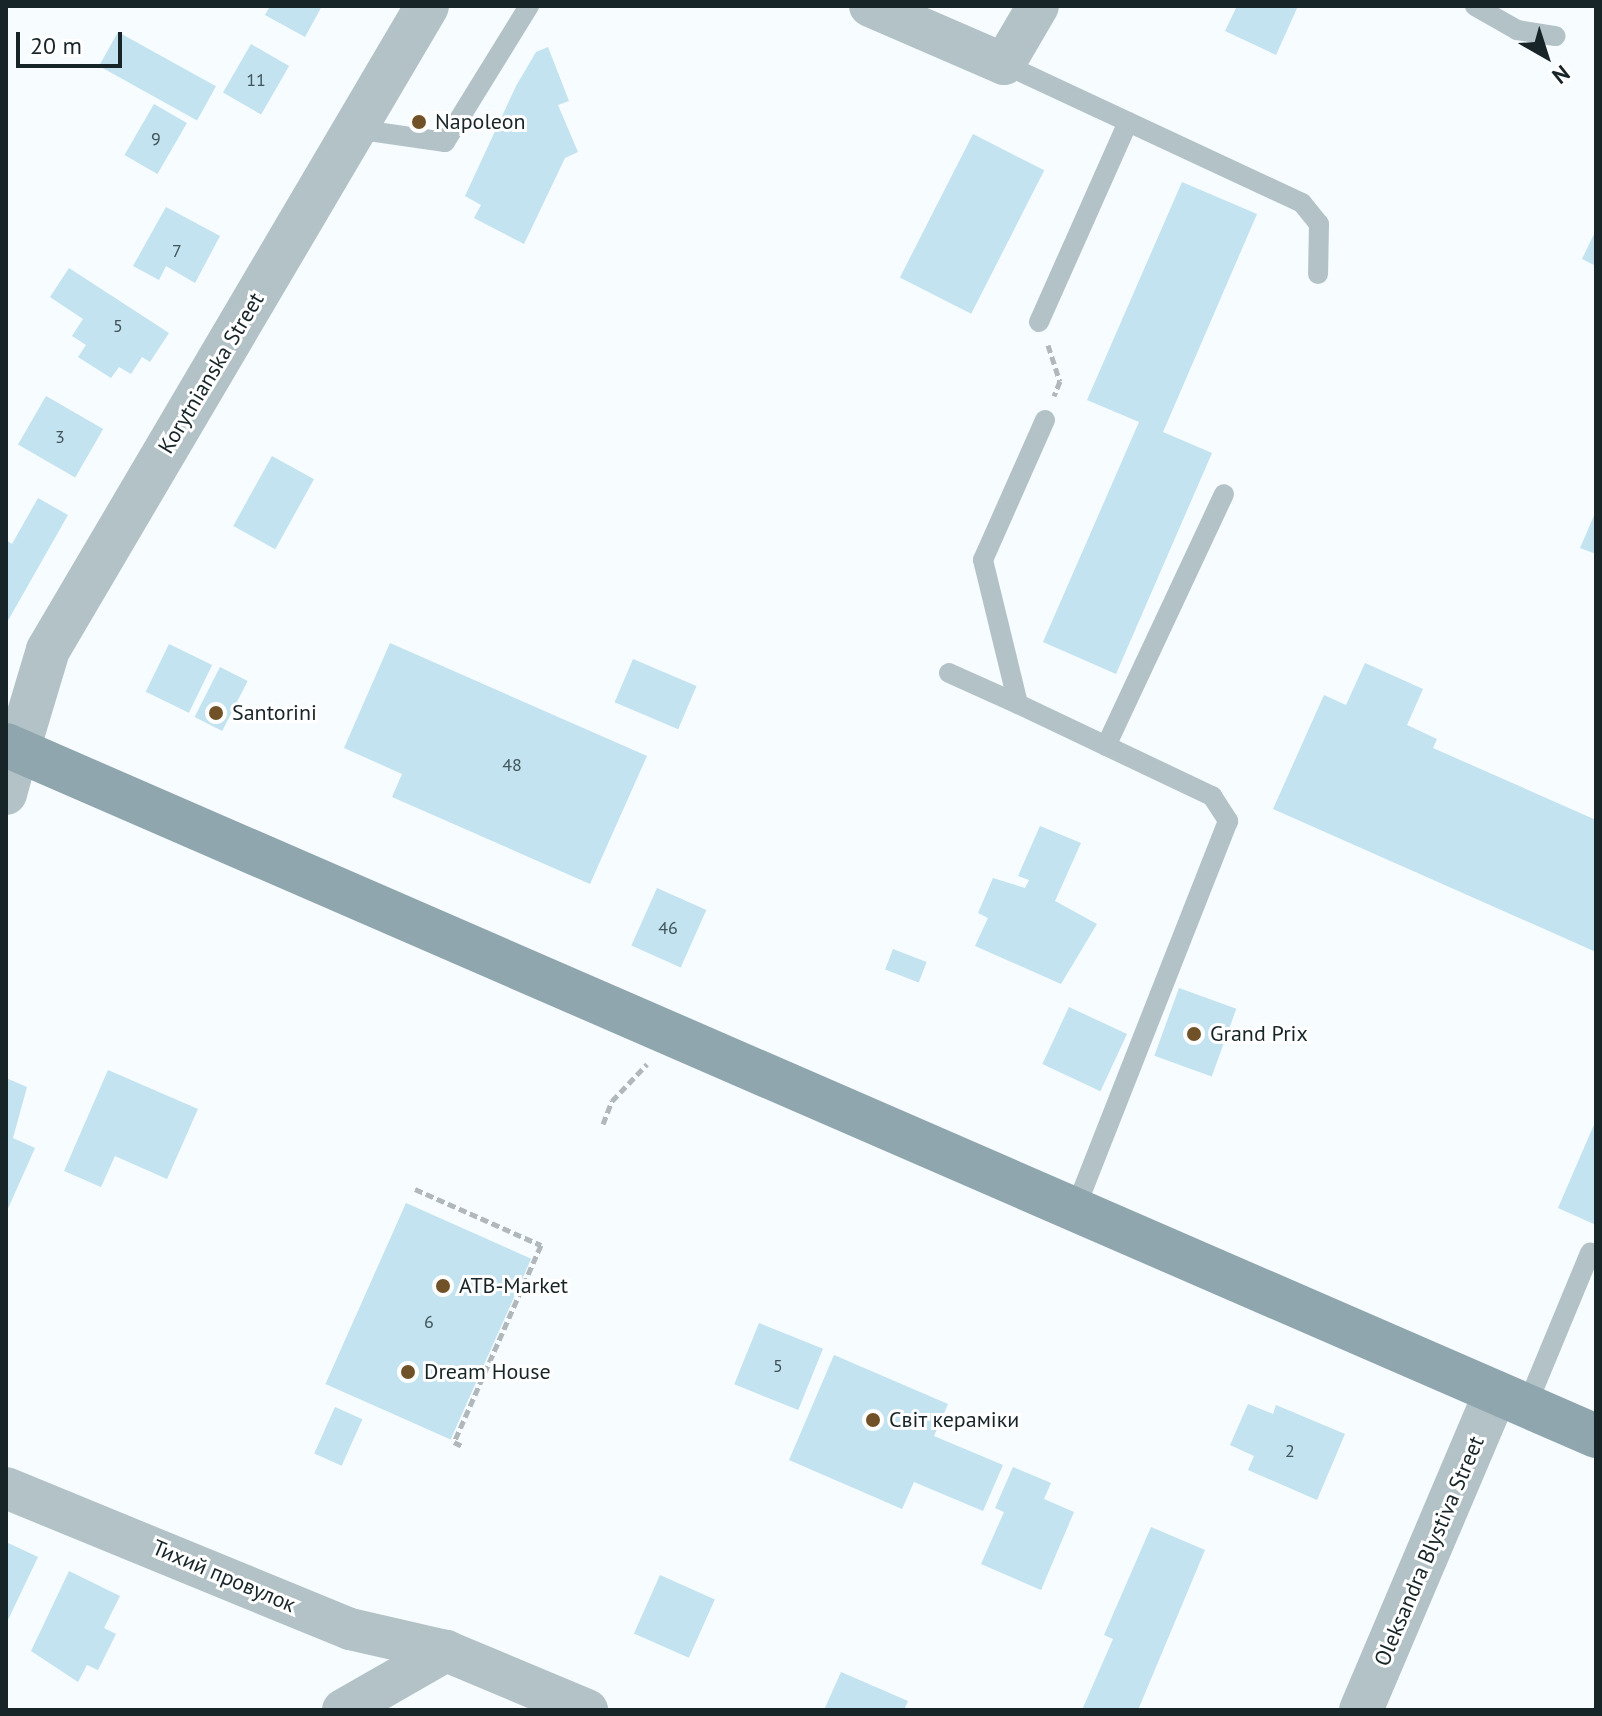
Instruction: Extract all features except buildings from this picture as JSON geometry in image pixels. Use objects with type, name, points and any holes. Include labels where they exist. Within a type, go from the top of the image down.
[{"type":"main road","points":[[12,747],[1596,1436]]},
{"type":"street","name":"Korytnianska Street","points":[[12,747],[48,650],[427,6]]},
{"type":"street","points":[[870,6],[1004,64],[1038,6]]},
{"type":"street","points":[[6,794],[12,747]]},
{"type":"street","name":"Oleksandra Blystiva Street","points":[[1361,1710],[1512,1398]]},
{"type":"street","name":"Тихий провулок","points":[[6,1488],[350,1629],[446,1651],[587,1710]]},
{"type":"street","points":[[343,1710],[446,1651]]},
{"type":"lane","points":[[355,129],[445,142],[529,6]]},
{"type":"lane","points":[[1475,6],[1517,30],[1556,36]]},
{"type":"lane","points":[[1004,64],[1302,203],[1319,224],[1318,274]]},
{"type":"lane","points":[[1039,322],[1128,122]]},
{"type":"lane","points":[[1018,704],[983,560],[1045,420]]},
{"type":"lane","points":[[1106,746],[1224,494]]},
{"type":"lane","points":[[949,673],[1212,796],[1228,821],[1074,1211]]},
{"type":"lane","points":[[1512,1398],[1590,1253]]},
{"type":"path","points":[[1039,322],[1060,381],[1045,420]]},
{"type":"path","points":[[603,1124],[612,1101],[650,1061]]},
{"type":"path","points":[[415,1189],[541,1245],[454,1442],[462,1446]]},
{"type":"place","name":"Napoleon","points":[[419,122]]},
{"type":"place","name":"Santorini","points":[[216,713]]},
{"type":"place","name":"Grand Prix","points":[[1194,1034]]},
{"type":"place","name":"ATB-Market","points":[[443,1286]]},
{"type":"place","name":"Dream House","points":[[408,1372]]},
{"type":"place","name":"Світ кераміки","points":[[873,1420]]}]
